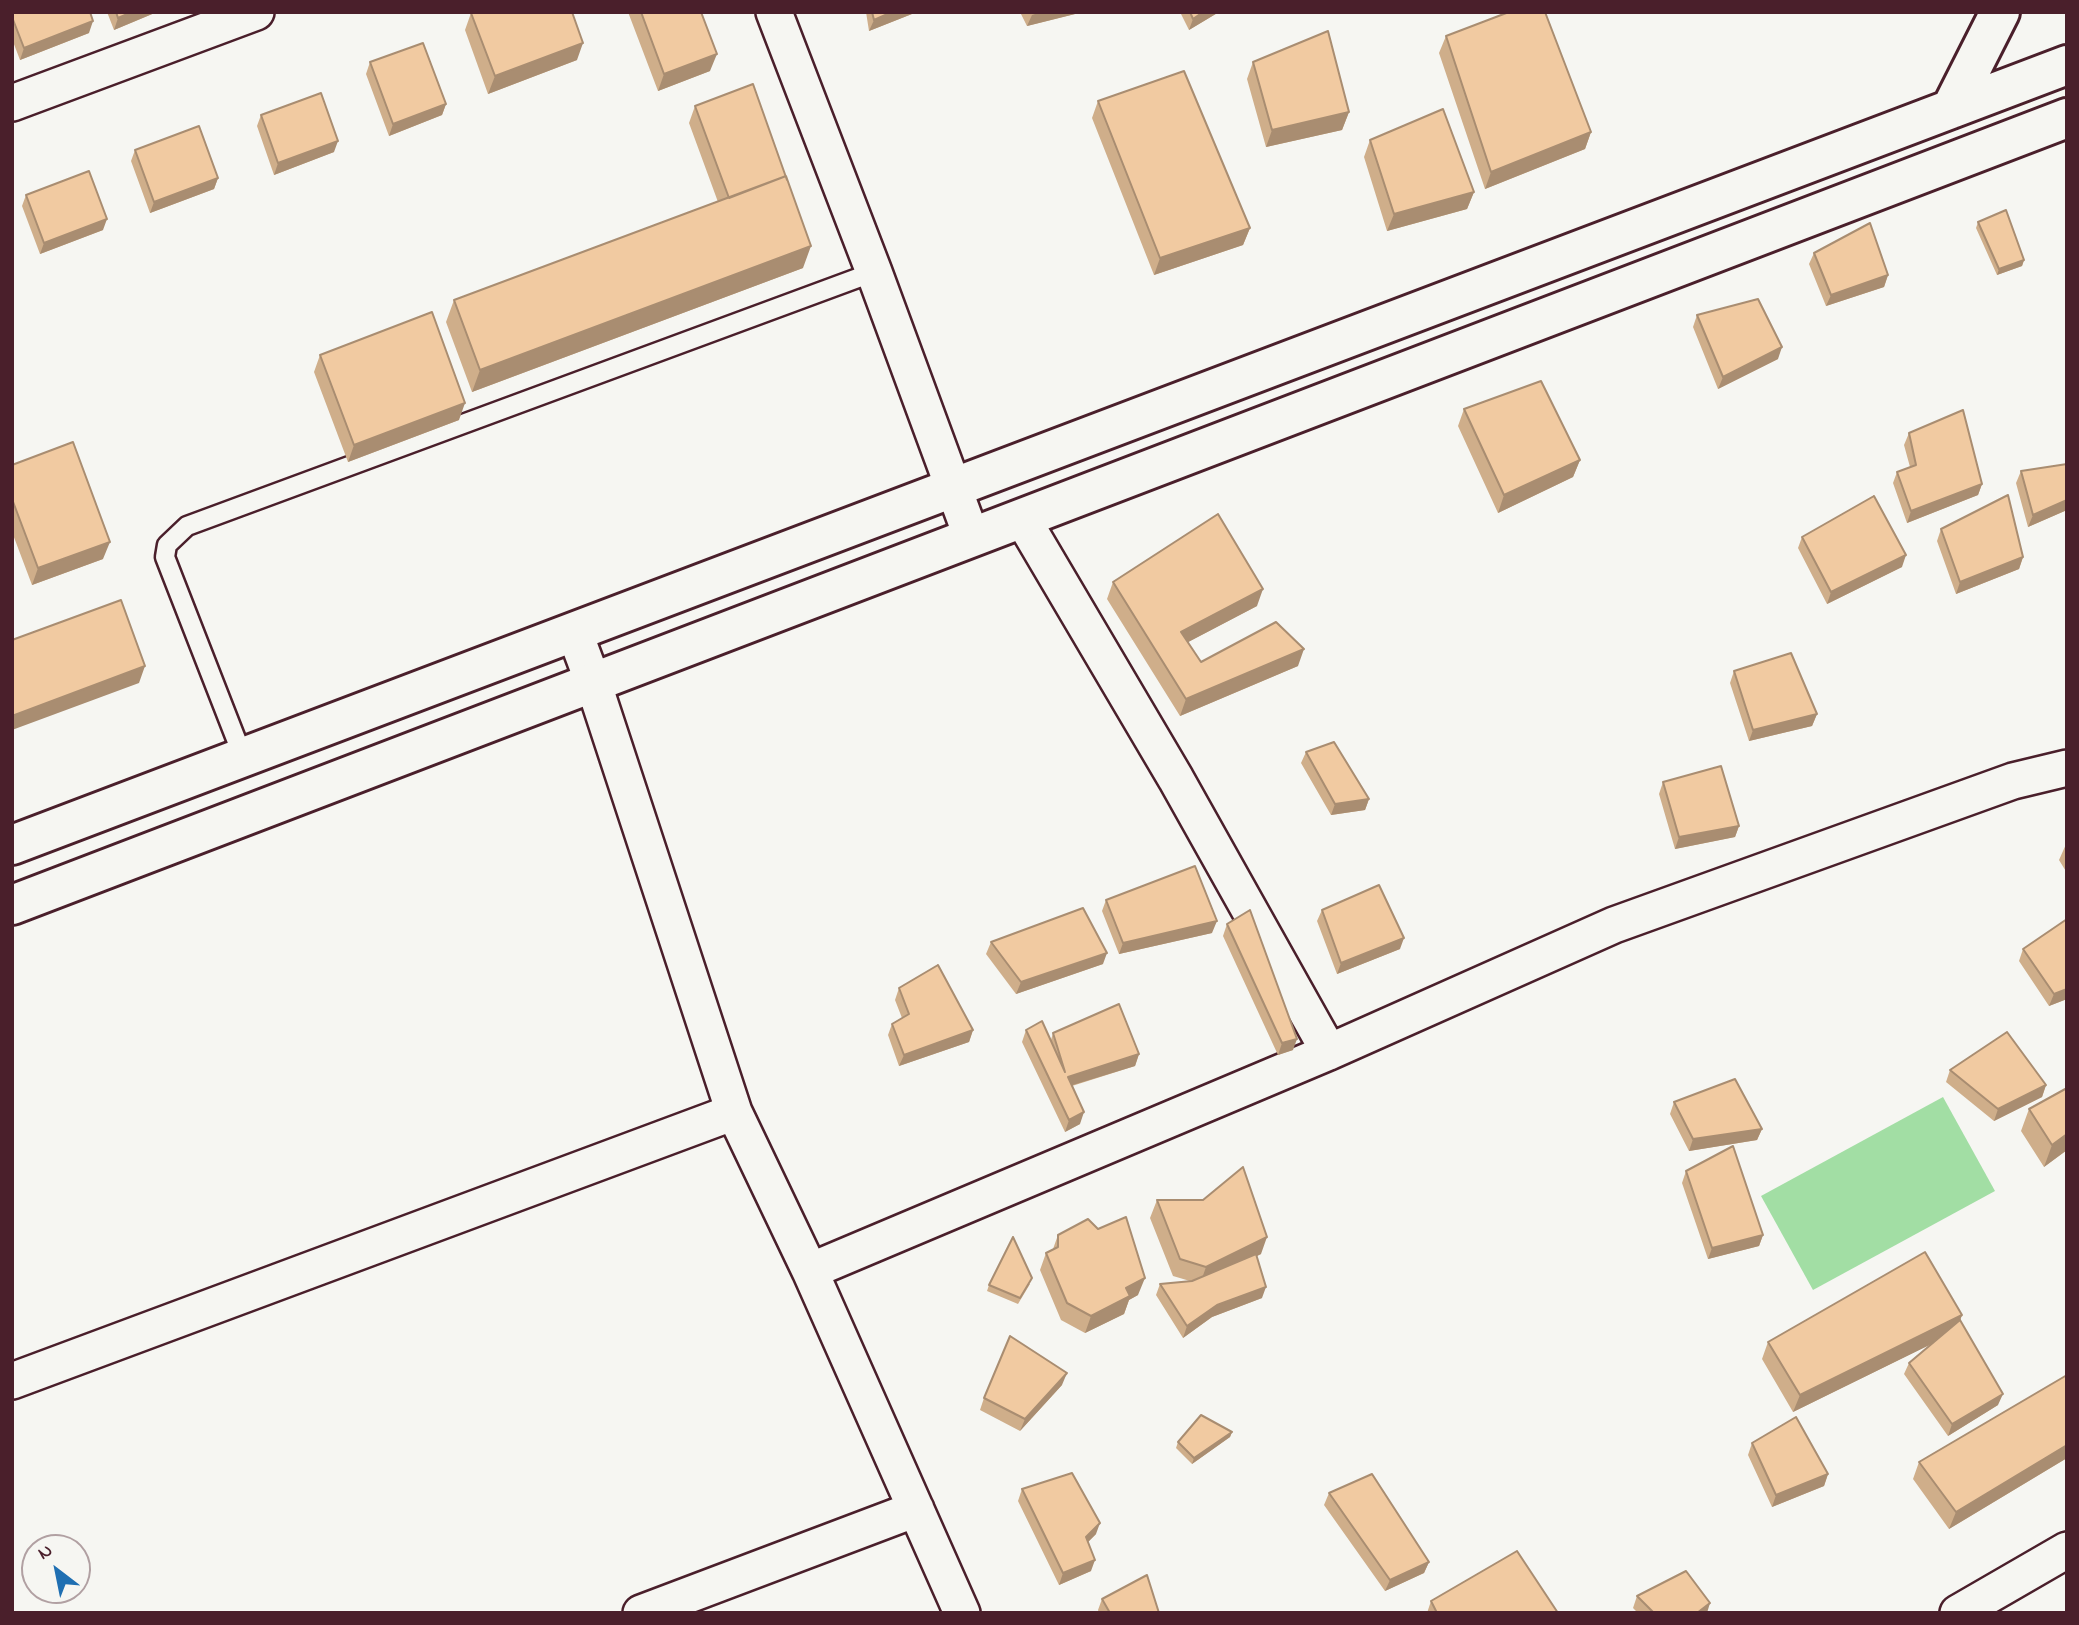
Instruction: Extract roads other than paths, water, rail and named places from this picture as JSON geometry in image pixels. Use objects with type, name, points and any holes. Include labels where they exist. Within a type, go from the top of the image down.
[{"type":"street","points":[[12,103],[257,12]]},
{"type":"street","points":[[774,12],[972,538]]},
{"type":"street","points":[[1951,109],[2000,12]]},
{"type":"street","points":[[12,845],[2067,65]]},
{"type":"street","points":[[12,905],[2067,118]]},
{"type":"street","points":[[1022,518],[1176,779],[1329,1052]]},
{"type":"street","points":[[575,631],[734,1112],[810,1271],[962,1613]]},
{"type":"street","points":[[810,1271],[1329,1052],[1614,925],[2013,781],[2067,768]]},
{"type":"street","points":[[12,1381],[734,1112]]},
{"type":"street","points":[[641,1613],[916,1509]]},
{"type":"street","points":[[1958,1613],[2067,1550]]},
{"type":"lane","points":[[243,757],[165,557],[167,545],[187,526],[874,272]]}]
